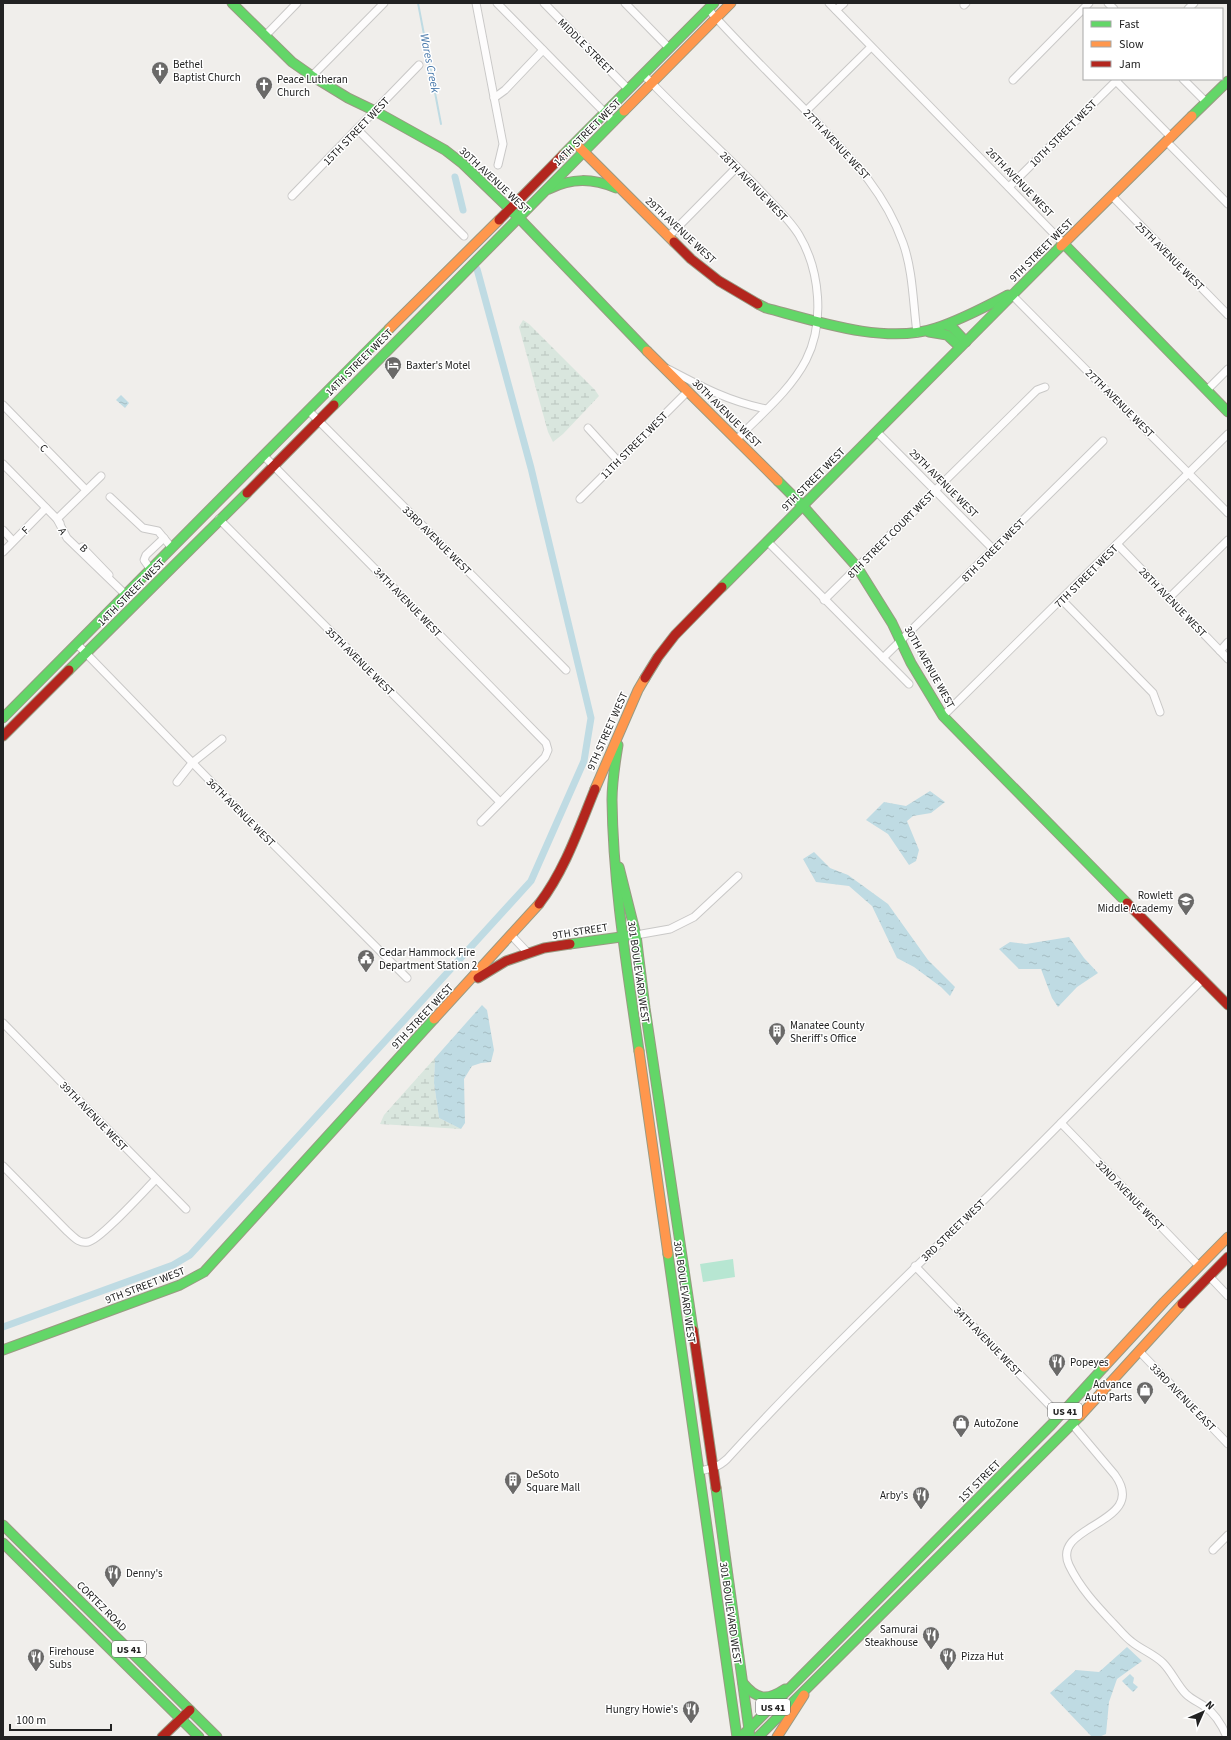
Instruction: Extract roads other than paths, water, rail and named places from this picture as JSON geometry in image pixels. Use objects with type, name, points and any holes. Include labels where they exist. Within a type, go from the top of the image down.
[{"type":"main road","name":"30TH AVENUE WEST","points":[[232,3],[292,62],[348,98],[375,111],[445,150],[463,164],[519,218],[660,364],[803,506],[857,568],[877,597],[912,663],[943,716],[1228,1005]]},
{"type":"main road","name":"14TH STREET WEST","points":[[3,736],[274,465],[731,3]]},
{"type":"main road","name":"14TH STREET WEST","points":[[3,718],[711,6]]},
{"type":"main road","name":"9TH STREET WEST","points":[[3,1350],[180,1285],[204,1272],[461,991],[539,904],[551,888],[560,871],[638,690],[665,647],[697,612],[963,344],[1228,81]]},
{"type":"main road","name":"29TH AVENUE WEST","points":[[575,143],[668,237],[705,270],[733,290],[766,308],[818,323],[874,334],[917,333],[947,325],[1015,293]]},
{"type":"main road","points":[[546,191],[565,182],[584,179],[605,182],[621,190]]},
{"type":"main road","name":"26TH AVENUE WEST","points":[[1064,244],[1228,412]]},
{"type":"main road","points":[[947,325],[952,326],[963,344]]},
{"type":"main road","name":"29TH AVENUE WEST","points":[[927,331],[947,335],[963,344]]},
{"type":"main road","name":"301 BOULEVARD WEST","points":[[627,717],[620,738],[613,780],[613,834],[616,882],[622,936],[737,1737]]},
{"type":"main road","name":"301 BOULEVARD WEST","points":[[615,850],[636,935],[713,1468],[749,1733]]},
{"type":"main road","name":"9TH STREET","points":[[461,991],[494,968],[528,953],[544,948],[636,935]]},
{"type":"main road","name":"1ST STREET","points":[[741,1737],[749,1733],[803,1676],[1060,1416],[1198,1267],[1228,1237]]},
{"type":"main road","name":"US 41","points":[[758,1737],[1072,1424],[1138,1351],[1228,1257]]},
{"type":"main road","points":[[1138,1351],[1136,1346],[1138,1341],[1188,1287],[1198,1267]]},
{"type":"main road","points":[[1072,1424],[1070,1420],[1072,1415],[1111,1371],[1122,1348]]},
{"type":"main road","points":[[993,1503],[1004,1484],[1058,1428],[1060,1416]]},
{"type":"main road","name":"CORTEZ ROAD","points":[[3,1525],[217,1737]]},
{"type":"main road","name":"US 41","points":[[3,1544],[199,1737]]},
{"type":"main road","points":[[743,1683],[754,1695],[761,1698],[768,1698],[778,1694],[803,1676]]},
{"type":"main road","points":[[777,1737],[813,1681]]},
{"type":"main road","points":[[162,1737],[190,1710]]},
{"type":"street","points":[[264,36],[297,3]]},
{"type":"street","points":[[312,76],[384,3]]},
{"type":"street","points":[[476,3],[503,144],[498,165]]},
{"type":"street","points":[[497,3],[614,122]]},
{"type":"street","name":"MIDDLE STREET","points":[[545,3],[628,89]]},
{"type":"street","points":[[625,3],[669,48]]},
{"type":"street","name":"26TH AVENUE WEST","points":[[829,3],[1064,244]]},
{"type":"street","points":[[836,10],[844,3]]},
{"type":"street","name":"27TH AVENUE WEST","points":[[711,6],[716,19],[867,176],[887,206],[903,243],[909,264],[917,333]]},
{"type":"street","points":[[1013,80],[1083,9]]},
{"type":"street","points":[[806,111],[871,47]]},
{"type":"street","points":[[494,98],[504,90],[543,50]]},
{"type":"street","name":"15TH STREET WEST","points":[[292,196],[419,65]]},
{"type":"street","name":"28TH AVENUE WEST","points":[[643,74],[785,217],[804,243],[817,289],[818,323]]},
{"type":"street","points":[[1117,80],[1228,204]]},
{"type":"street","name":"10TH STREET WEST","points":[[1009,187],[1117,80]]},
{"type":"street","points":[[1184,80],[1206,102]]},
{"type":"street","points":[[357,129],[464,236]]},
{"type":"street","points":[[668,237],[737,167]]},
{"type":"street","name":"25TH AVENUE WEST","points":[[1112,196],[1228,315]]},
{"type":"street","name":"27TH AVENUE WEST","points":[[1015,293],[1228,512]]},
{"type":"street","points":[[736,440],[791,383],[806,361],[818,323]]},
{"type":"street","name":"30TH AVENUE WEST","points":[[660,364],[708,390],[740,403],[766,410]]},
{"type":"street","points":[[1207,390],[1228,370]]},
{"type":"street","name":"8TH STREET COURT WEST","points":[[824,600],[1037,390],[1045,387]]},
{"type":"street","name":"11TH STREET WEST","points":[[580,499],[688,391]]},
{"type":"street","name":"C","points":[[3,405],[86,490]]},
{"type":"street","name":"33RD AVENUE WEST","points":[[309,411],[566,670]]},
{"type":"street","points":[[588,428],[618,461]]},
{"type":"street","name":"29TH AVENUE WEST","points":[[877,432],[994,550]]},
{"type":"street","name":"7TH STREET WEST","points":[[943,716],[1062,600],[1228,434]]},
{"type":"street","name":"8TH STREET WEST","points":[[883,658],[1103,441]]},
{"type":"street","name":"34TH AVENUE WEST","points":[[264,456],[546,743],[548,750],[545,757],[500,802]]},
{"type":"street","name":"A","points":[[3,464],[57,520],[67,538],[99,571],[109,578],[126,595]]},
{"type":"street","points":[[57,520],[101,476]]},
{"type":"street","points":[[110,497],[143,528],[158,531],[172,548]]},
{"type":"street","name":"F","points":[[3,552],[46,508]]},
{"type":"street","name":"35TH AVENUE WEST","points":[[220,519],[500,802]]},
{"type":"street","points":[[3,530],[14,541]]},
{"type":"street","points":[[151,570],[144,560],[146,555],[164,538]]},
{"type":"street","points":[[1169,598],[1228,540]]},
{"type":"street","points":[[768,542],[909,684]]},
{"type":"street","name":"28TH AVENUE WEST","points":[[1117,544],[1228,659]]},
{"type":"street","points":[[1062,600],[1153,693],[1160,712]]},
{"type":"street","points":[[1220,650],[1228,642]]},
{"type":"street","name":"36TH AVENUE WEST","points":[[77,644],[192,763],[407,978]]},
{"type":"street","points":[[177,782],[192,763],[222,739]]},
{"type":"street","points":[[481,822],[500,802]]},
{"type":"street","name":"9TH STREET","points":[[636,935],[670,928],[694,917],[738,876]]},
{"type":"street","points":[[511,935],[528,953]]},
{"type":"street","name":"3RD STREET WEST","points":[[699,1471],[722,1465],[763,1419],[915,1266],[1061,1123],[1203,979]]},
{"type":"street","name":"39TH AVENUE WEST","points":[[3,1023],[186,1209]]},
{"type":"street","points":[[644,1086],[657,1084]]},
{"type":"street","name":"32ND AVENUE WEST","points":[[1061,1123],[1198,1267]]},
{"type":"street","points":[[3,1166],[78,1241],[89,1242],[101,1234],[156,1180]]},
{"type":"street","name":"34TH AVENUE WEST","points":[[915,1266],[1060,1416]]},
{"type":"street","points":[[1209,1276],[1228,1296]]},
{"type":"street","name":"33RD AVENUE EAST","points":[[1138,1351],[1228,1444]]},
{"type":"street","points":[[1072,1424],[1116,1475],[1122,1484],[1123,1495],[1117,1508],[1077,1537],[1069,1546],[1067,1556],[1068,1563],[1089,1597],[1131,1642],[1162,1662],[1186,1694],[1206,1707],[1216,1716],[1227,1737]]},
{"type":"street","points":[[1213,1550],[1228,1535]]},
{"type":"street","points":[[28,1569],[37,1559]]},
{"type":"street","points":[[107,1646],[116,1637]]},
{"type":"water","points":[[121,395],[129,403],[125,408],[116,400]]},
{"type":"water","points":[[930,791],[945,802],[931,813],[913,816],[907,821],[919,850],[916,861],[909,865],[888,834],[866,820],[884,802],[906,806]]},
{"type":"water","points":[[814,852],[830,868],[848,875],[888,904],[928,960],[955,987],[950,996],[941,987],[914,967],[897,958],[872,906],[849,886],[816,882],[803,859]]},
{"type":"water","points":[[1069,937],[1084,958],[1098,973],[1077,987],[1058,1007],[1052,998],[1041,969],[1019,969],[999,949],[1010,942],[1026,944]]},
{"type":"water","points":[[482,1005],[487,1010],[494,1050],[491,1062],[472,1066],[464,1079],[465,1123],[461,1129],[439,1118],[434,1083],[435,1058]]},
{"type":"water","points":[[1127,1647],[1142,1661],[1117,1679],[1109,1702],[1106,1734],[1099,1737],[1092,1737],[1050,1693],[1076,1670],[1099,1672]]},
{"type":"water","points":[[1130,1674],[1134,1678],[1133,1683],[1138,1687],[1133,1692],[1122,1681]]},
{"type":"waterway","name":"Wares Creek","points":[[418,3],[441,124]]},
{"type":"waterway","points":[[455,177],[463,210]]},
{"type":"waterway","points":[[3,1327],[173,1265],[190,1255],[531,881],[584,761],[591,718],[531,468],[477,269]]},
{"type":"place","name":"Bethel Baptist Church","points":[[160,85]]},
{"type":"place","name":"Peace Lutheran Church","points":[[264,100]]},
{"type":"place","name":"Baxter's Motel","points":[[393,380]]},
{"type":"place","name":"Rowlett Middle Academy","points":[[1186,916]]},
{"type":"place","name":"Cedar Hammock Fire Department Station 2","points":[[366,973]]},
{"type":"place","name":"Manatee County Sheriff's Office","points":[[777,1046]]},
{"type":"place","name":"Popeyes","points":[[1057,1377]]},
{"type":"place","name":"Advance Auto Parts","points":[[1145,1405]]},
{"type":"place","name":"AutoZone","points":[[961,1438]]},
{"type":"place","name":"DeSoto Square Mall","points":[[513,1495]]},
{"type":"place","name":"Arby's","points":[[921,1510]]},
{"type":"place","name":"Denny's","points":[[113,1588]]},
{"type":"place","name":"Samurai Steakhouse","points":[[931,1650]]},
{"type":"place","name":"Pizza Hut","points":[[948,1671]]},
{"type":"place","name":"Firehouse Subs","points":[[36,1672]]},
{"type":"place","name":"Hungry Howie's","points":[[691,1724]]}]
